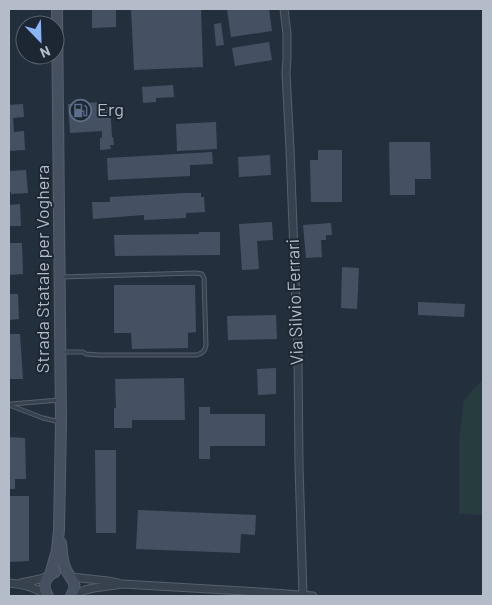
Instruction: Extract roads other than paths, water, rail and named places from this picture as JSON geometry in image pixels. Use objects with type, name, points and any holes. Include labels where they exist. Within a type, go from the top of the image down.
[{"type":"main road","name":"Strada Statale per Voghera","points":[[48,596],[45,585],[57,550],[59,530],[61,422],[57,9]]},
{"type":"main road","name":"Strada Statale per Voghera","points":[[59,530],[63,561],[75,586],[72,596]]},
{"type":"main road","points":[[49,576],[58,571],[70,575]]},
{"type":"street","name":"Via Silvio Ferrari","points":[[284,9],[287,34],[286,73],[298,356],[303,595]]},
{"type":"street","points":[[70,575],[123,584],[313,596]]},
{"type":"street","points":[[12,583],[49,576]]},
{"type":"street","points":[[12,583],[36,588],[48,596]]},
{"type":"street","points":[[72,596],[85,590],[123,584]]},
{"type":"lane","points":[[60,277],[202,274],[204,278],[206,345],[205,350],[197,355],[89,355],[83,352],[60,352]]},
{"type":"lane","points":[[9,405],[60,400]]},
{"type":"lane","points":[[9,405],[43,418],[61,422]]},
{"type":"place","name":"Erg","points":[[81,110]]}]
